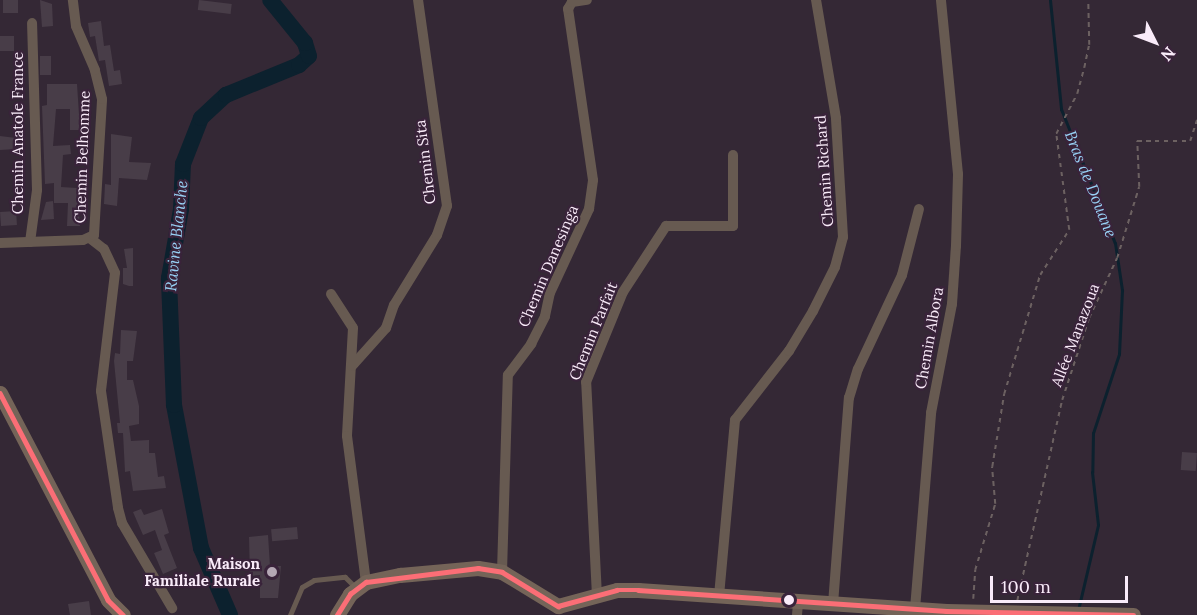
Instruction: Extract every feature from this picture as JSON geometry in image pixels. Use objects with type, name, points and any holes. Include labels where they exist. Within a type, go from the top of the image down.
[{"type":"main road","points":[[0,393],[108,600],[123,615]]},
{"type":"main road","points":[[337,615],[362,586],[400,575],[478,568],[502,572],[558,606],[597,596],[638,590],[719,596],[797,609],[833,604],[915,609],[1133,615]]},
{"type":"street","name":"Chemin Belhomme","points":[[73,0],[76,26],[95,70],[102,99],[87,240]]},
{"type":"street","name":"Chemin Sita","points":[[352,366],[386,328],[394,305],[437,236],[447,206],[418,0]]},
{"type":"street","name":"Chemin Danesinga","points":[[502,572],[508,375],[531,344],[545,316],[550,293],[580,234],[591,200],[593,180],[569,20],[572,2],[587,0]]},
{"type":"street","name":"Chemin Richard","points":[[719,596],[735,420],[789,351],[813,312],[835,267],[843,237],[836,118],[816,0]]},
{"type":"street","name":"Chemin Albora","points":[[915,609],[931,413],[952,304],[956,246],[958,174],[941,0]]},
{"type":"street","name":"Chemin Anatole France","points":[[30,242],[37,190],[32,23]]},
{"type":"street","name":"Chemin Parfait","points":[[597,596],[586,382],[623,292],[666,226],[733,226],[733,154]]},
{"type":"street","points":[[833,604],[849,398],[858,369],[902,275],[920,209]]},
{"type":"street","points":[[0,243],[87,240],[110,256],[115,273],[101,391],[118,508],[122,523],[172,608]]},
{"type":"street","points":[[332,294],[353,328],[346,436],[362,586]]},
{"type":"lane","points":[[290,615],[302,587],[314,580],[345,577],[362,586]]},
{"type":"path","points":[[972,611],[975,570],[995,504],[992,467],[1004,394],[1040,275],[1069,230],[1056,134],[1077,94],[1084,68],[1089,45],[1088,0]]},
{"type":"path","name":"Allée Manazoua","points":[[1015,612],[1062,400],[1089,318],[1117,258],[1139,187],[1135,153],[1137,141],[1190,141],[1197,120]]},
{"type":"building","points":[[3,0],[18,0],[18,13],[3,13]]},
{"type":"building","points":[[40,0],[52,4],[53,26],[42,27]]},
{"type":"building","points":[[199,0],[232,4],[231,14],[198,10]]},
{"type":"building","points":[[101,21],[104,46],[110,45],[114,71],[120,70],[122,84],[109,86],[105,60],[99,61],[95,36],[90,37],[88,23]]},
{"type":"building","points":[[0,36],[14,36],[14,51],[0,51]]},
{"type":"building","points":[[40,56],[51,56],[51,75],[40,75]]},
{"type":"building","points":[[47,84],[77,84],[80,130],[70,130],[70,109],[56,109],[53,146],[70,145],[71,154],[63,155],[61,187],[77,188],[80,226],[67,226],[68,203],[54,203],[54,183],[45,184],[42,106],[47,105]]},
{"type":"building","points":[[111,134],[132,137],[129,162],[151,163],[147,180],[119,178],[117,206],[104,204],[105,184],[111,185]]},
{"type":"building","points":[[0,136],[16,138],[16,149],[0,150]]},
{"type":"building","points":[[53,201],[54,219],[41,220],[46,202]]},
{"type":"building","points":[[16,211],[17,225],[1,226],[0,212]]},
{"type":"building","points":[[133,248],[133,286],[129,286],[123,284],[123,268],[127,268],[124,249]]},
{"type":"building","points":[[121,330],[137,331],[133,361],[127,361],[127,380],[133,380],[139,406],[139,424],[129,426],[131,441],[149,440],[149,453],[155,453],[158,477],[164,476],[166,488],[133,491],[130,471],[125,472],[123,433],[118,433],[117,423],[120,423],[114,361],[115,353],[120,354]]},
{"type":"building","points":[[1182,452],[1197,453],[1196,471],[1181,470]]},
{"type":"building","points":[[141,509],[144,515],[162,509],[169,533],[164,535],[177,568],[163,574],[154,553],[162,550],[155,530],[143,535],[133,512]]},
{"type":"building","points":[[297,527],[298,539],[272,541],[271,529]]},
{"type":"building","points":[[268,535],[270,566],[281,566],[278,598],[260,598],[260,575],[250,576],[249,537]]},
{"type":"building","points":[[89,601],[91,615],[70,615],[68,604]]},
{"type":"waterway","name":"Ravine Blanche","points":[[230,615],[201,548],[174,405],[169,278],[181,209],[183,164],[201,118],[226,95],[299,65],[309,56],[305,43],[270,0]]},
{"type":"waterway","name":"Bras de Douane","points":[[1050,0],[1061,109],[1115,243],[1122,290],[1119,354],[1093,433],[1092,472],[1098,525],[1078,610]]},
{"type":"transit line","points":[[0,393],[108,600],[123,615]]},
{"type":"transit line","points":[[337,615],[350,594],[366,582],[478,568],[502,572],[558,606],[617,590],[638,590],[946,611],[1133,615]]},
{"type":"place","name":"Maison Familiale Rurale","points":[[272,572]]}]
